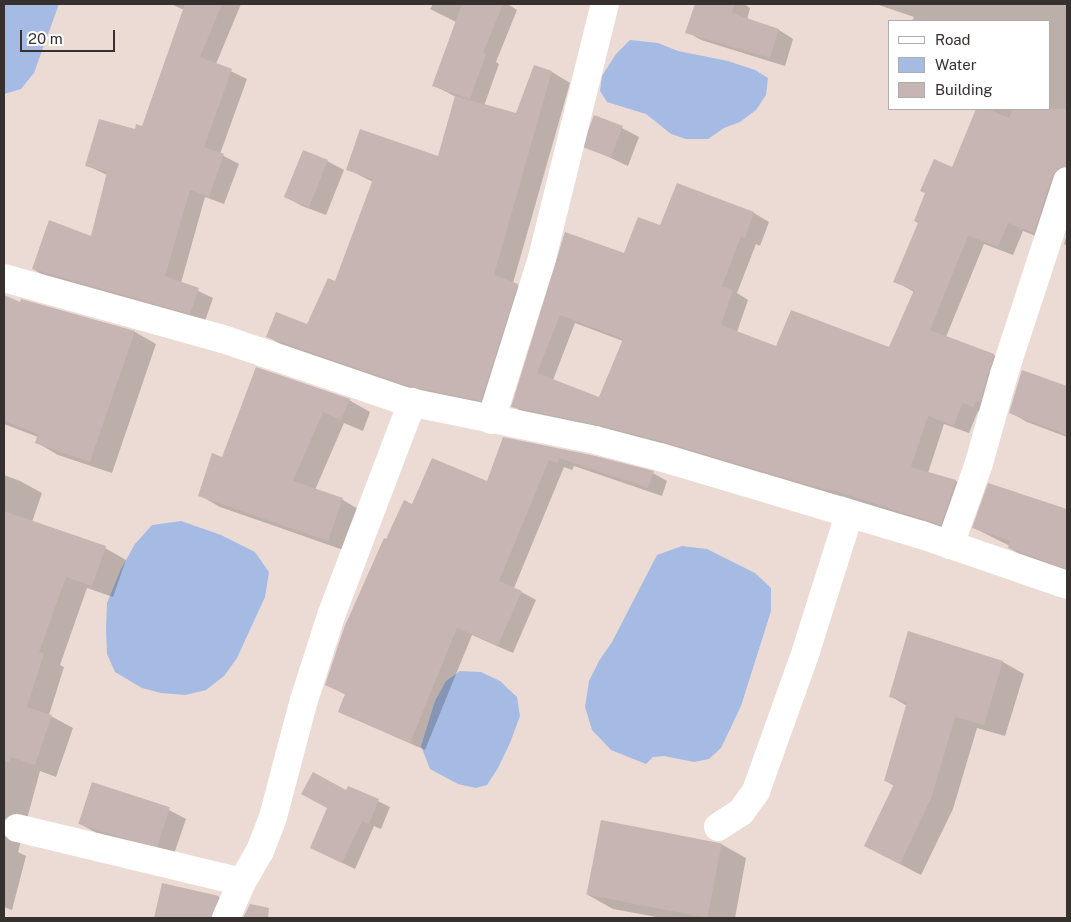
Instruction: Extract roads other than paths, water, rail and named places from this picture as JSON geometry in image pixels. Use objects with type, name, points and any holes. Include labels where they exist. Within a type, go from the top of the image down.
[{"type":"street","points":[[491,420],[542,258],[605,4]]},
{"type":"street","points":[[950,545],[1067,181]]},
{"type":"street","points":[[4,278],[223,339],[412,402],[491,420],[595,440],[731,478],[950,545],[1067,585]]},
{"type":"street","points":[[226,918],[242,882],[260,851],[273,817],[304,700],[332,613],[412,402]]},
{"type":"street","points":[[718,827],[741,812],[756,791],[850,515]]},
{"type":"street","points":[[17,828],[242,882]]},
{"type":"water","points":[[4,4],[59,4],[34,73],[21,89],[4,94]]},
{"type":"water","points":[[630,40],[658,43],[678,51],[728,61],[755,70],[768,78],[766,95],[756,110],[740,122],[724,128],[708,139],[686,139],[671,134],[646,114],[607,102],[600,91],[602,76],[616,54]]},
{"type":"water","points":[[181,521],[221,535],[255,552],[269,572],[265,597],[237,658],[224,676],[206,690],[185,695],[161,693],[142,688],[115,672],[107,654],[106,629],[107,603],[121,569],[135,544],[152,525]]},
{"type":"water","points":[[682,546],[707,549],[755,573],[771,588],[771,611],[741,706],[721,748],[709,759],[694,762],[664,756],[653,757],[646,764],[611,750],[592,730],[585,707],[589,681],[599,661],[612,642],[657,555]]},
{"type":"water","points":[[460,671],[481,672],[500,681],[517,697],[520,716],[498,768],[487,785],[476,788],[458,784],[430,769],[421,746],[435,701],[446,681]]}]
